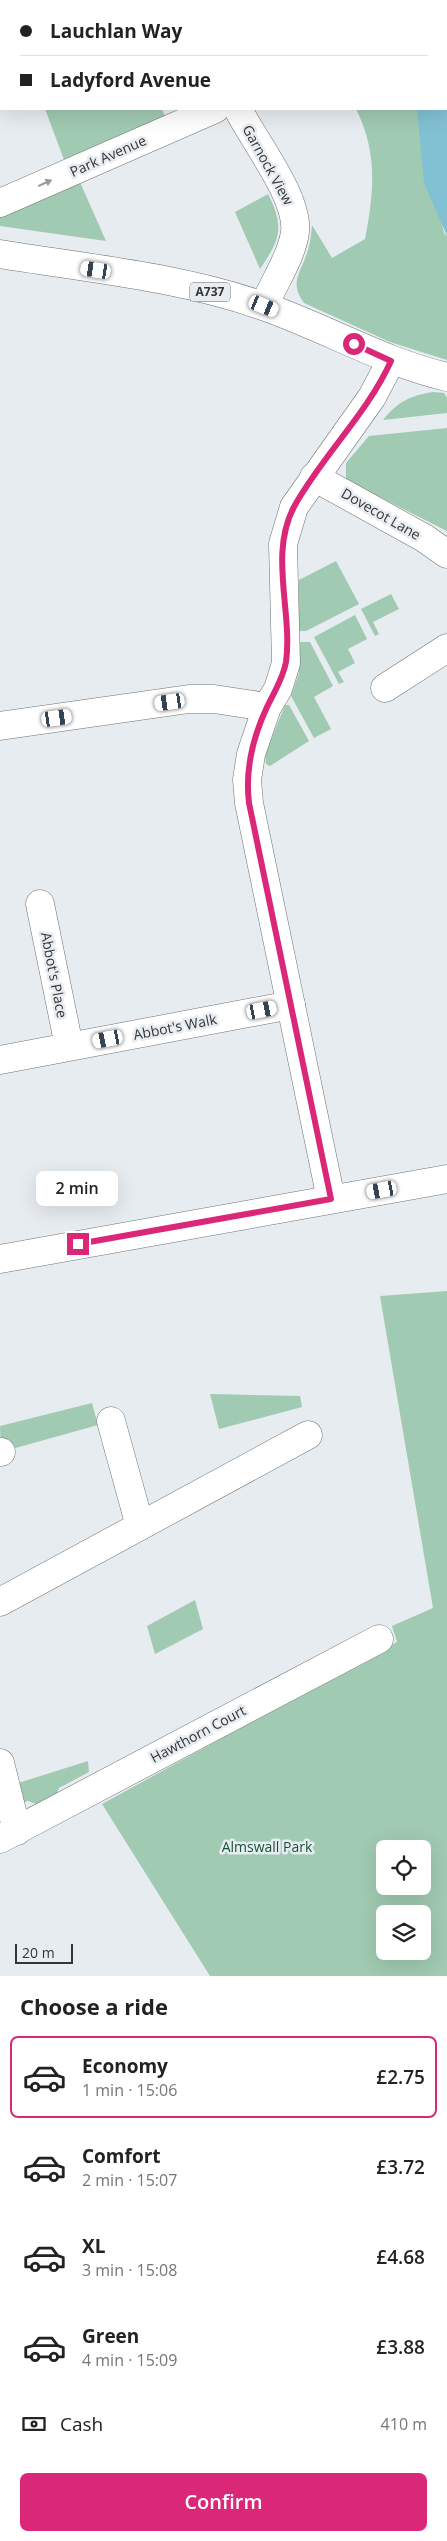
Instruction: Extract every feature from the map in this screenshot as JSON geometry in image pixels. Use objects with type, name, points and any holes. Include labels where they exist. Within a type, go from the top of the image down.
[{"type":"street","name":"Park Avenue","points":[[0,203],[213,110]]},
{"type":"street","name":"Garnock View","points":[[239,110],[288,199],[295,222],[292,245],[264,306]]},
{"type":"street","name":"A737","points":[[0,254],[156,280],[264,306],[391,361],[447,377]]},
{"type":"street","points":[[331,1199],[248,790],[251,754],[267,707],[278,688],[286,663],[283,544],[294,507],[372,397],[391,361]]},
{"type":"street","name":"Dovecot Lane","points":[[314,477],[424,538],[447,554]]},
{"type":"street","points":[[385,688],[447,648]]},
{"type":"street","points":[[0,726],[189,699],[214,699],[267,707]]},
{"type":"street","name":"Abbot's Place","points":[[40,904],[69,1046]]},
{"type":"street","name":"Abbot's Walk","points":[[0,1060],[291,1005]]},
{"type":"street","points":[[0,1259],[447,1179]]},
{"type":"street","points":[[111,1421],[140,1526]]},
{"type":"street","points":[[0,1602],[308,1436]]},
{"type":"street","name":"Hawthorn Court","points":[[0,1763],[9,1835],[78,1796],[379,1639]]},
{"type":"green space","points":[[45,110],[162,110],[166,119],[66,165]]},
{"type":"green space","points":[[356,110],[417,110],[444,233],[447,236],[447,360],[390,342],[304,303],[297,290],[297,280],[306,256],[312,225],[332,258],[365,239],[372,189],[372,173],[368,141]]},
{"type":"green space","points":[[79,180],[106,241],[0,226],[0,214]]},
{"type":"green space","points":[[268,194],[277,216],[278,233],[272,249],[260,269],[235,212]]},
{"type":"green space","points":[[434,392],[444,393],[447,398],[447,413],[383,420],[405,400]]},
{"type":"green space","points":[[447,428],[447,531],[346,480],[346,463],[369,436]]},
{"type":"green space","points":[[336,561],[359,604],[306,631],[298,631],[299,580]]},
{"type":"green space","points":[[391,594],[399,609],[373,622],[379,634],[375,636],[361,609]]},
{"type":"green space","points":[[355,615],[367,639],[348,649],[355,663],[338,672],[344,682],[339,684],[314,637]]},
{"type":"green space","points":[[299,642],[310,642],[333,686],[314,697],[331,729],[314,738],[291,696],[299,673]]},
{"type":"green space","points":[[285,705],[289,705],[309,741],[270,766],[266,764],[265,755]]},
{"type":"green space","name":"Almswall Park","points":[[447,1291],[447,1976],[210,1976],[102,1804],[397,1642],[392,1626],[433,1608],[380,1296]]},
{"type":"green space","points":[[210,1394],[300,1396],[302,1407],[219,1429]]},
{"type":"green space","points":[[92,1403],[98,1425],[1,1452],[0,1426]]},
{"type":"green space","points":[[195,1600],[203,1629],[155,1654],[147,1626]]},
{"type":"green space","points":[[88,1761],[89,1772],[59,1788],[55,1799],[39,1805],[28,1801],[20,1803],[15,1784]]},
{"type":"water","points":[[417,110],[447,110],[447,236],[424,183]]},
{"type":"route","points":[[78,1244],[331,1199],[249,803],[248,780],[251,754],[267,707],[278,688],[286,663],[282,564],[283,544],[294,507],[372,397],[391,361],[354,344]]}]
